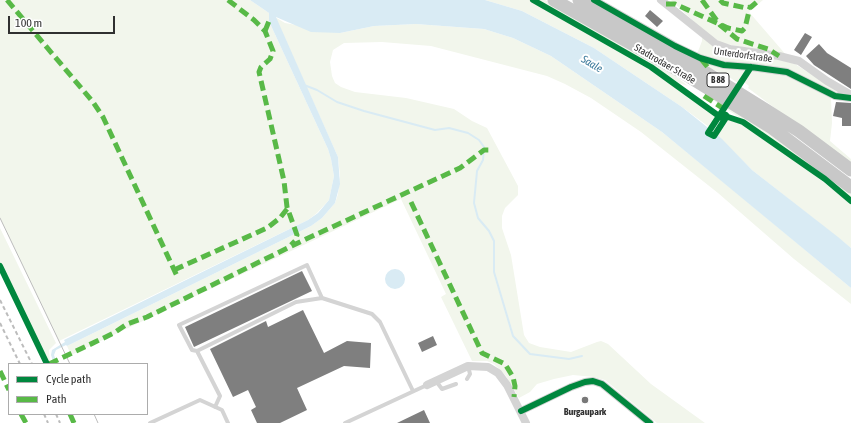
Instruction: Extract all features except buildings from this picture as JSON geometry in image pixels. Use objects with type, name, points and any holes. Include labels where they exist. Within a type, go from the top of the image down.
[{"type":"main road","name":"Stadtrodaer Straße","points":[[554,0],[680,71],[772,128],[806,152],[851,188]]},
{"type":"main road","name":"Stadtrodaer Straße","points":[[579,0],[760,106],[851,170]]},
{"type":"street","name":"Unterdorfstraße","points":[[594,0],[675,46],[700,58],[724,65],[751,66],[787,72],[835,96],[851,98]]},
{"type":"street","points":[[665,1],[716,44],[730,49],[779,56],[799,61],[827,81],[851,95]]},
{"type":"street","points":[[427,384],[468,366],[484,366],[494,370],[507,385],[526,423]]},
{"type":"street","points":[[521,411],[570,386],[593,381],[602,384],[650,423]]},
{"type":"lane","points":[[215,407],[220,396],[197,351],[192,350],[179,325],[307,265],[322,298]]},
{"type":"lane","points":[[197,351],[296,302],[322,298],[372,314],[380,322],[413,391]]},
{"type":"lane","points":[[467,378],[470,374],[468,366]]},
{"type":"lane","points":[[436,380],[442,389],[456,384]]},
{"type":"lane","points":[[345,423],[427,384]]},
{"type":"lane","points":[[150,423],[200,400],[222,410],[228,423]]},
{"type":"shaded area","points":[[0,0],[250,0],[269,13],[269,21],[328,149],[334,176],[329,200],[308,220],[59,341],[0,218]]},
{"type":"shaded area","points":[[485,0],[530,0],[650,69],[715,115],[715,117],[709,127],[594,48],[522,11]]},
{"type":"shaded area","points":[[537,0],[545,0],[574,16],[673,74],[688,86],[679,83]]},
{"type":"shaded area","points":[[671,0],[763,0],[749,12],[787,56],[722,43],[706,33]]},
{"type":"shaded area","points":[[275,17],[285,23],[340,33],[374,26],[416,24],[484,29],[513,38],[551,56],[662,132],[733,190],[851,288],[851,304],[794,259],[718,193],[641,132],[591,98],[565,84],[547,76],[431,46],[382,42],[344,43],[333,50],[330,62],[332,76],[335,83],[341,87],[355,92],[406,98],[454,109],[472,121],[487,128],[518,186],[518,195],[505,208],[502,216],[502,228],[511,255],[524,335],[529,343],[540,347],[571,352],[601,341],[608,344],[651,384],[705,423],[657,423],[605,380],[594,377],[573,375],[554,379],[537,384],[530,392],[519,398],[506,376],[494,364],[487,361],[472,361],[441,297],[446,294],[401,199],[71,355],[67,346],[311,226],[322,218],[335,203],[338,194],[340,176],[338,157]]},
{"type":"shaded area","points":[[702,36],[710,42],[795,64],[839,92],[836,93],[801,76],[720,63],[697,54],[702,41]]},
{"type":"shaded area","points":[[703,60],[748,68],[738,83],[726,75],[709,68]]},
{"type":"shaded area","points":[[753,69],[784,74],[813,87],[831,98],[832,123],[830,141],[851,159],[851,165],[748,88],[749,86],[744,82]]},
{"type":"shaded area","points":[[710,98],[721,101],[774,135],[851,193],[851,199],[791,152]]},
{"type":"shaded area","points":[[728,120],[744,125],[784,151],[851,204],[851,248],[752,170],[717,135]]},
{"type":"shaded area","points":[[0,228],[56,343],[49,350],[50,362],[46,363],[0,266]]},
{"type":"water","name":"Saale","points":[[250,0],[485,0],[522,11],[594,48],[682,107],[722,139],[752,170],[851,248],[851,288],[662,132],[551,56],[513,38],[484,29],[416,24],[374,26],[340,33],[311,32],[276,17],[338,157],[340,184],[335,203],[322,218],[311,226],[67,346],[66,345],[56,350],[54,355],[57,363],[54,363],[51,355],[52,350],[65,342],[64,340],[308,220],[318,213],[329,200],[334,176],[328,149],[269,21],[269,13]]},
{"type":"water","points":[[395,269],[402,272],[405,279],[402,286],[395,289],[388,286],[385,279],[388,272]]},
{"type":"waterway","points":[[304,85],[317,90],[337,102],[364,111],[435,130],[449,128],[468,133],[479,140],[484,147],[483,160],[477,171],[474,203],[478,218],[489,231],[494,241],[494,272],[513,336],[530,354],[569,359],[582,356]]},
{"type":"tram line","points":[[0,218],[70,363]]},
{"type":"tram line","points":[[94,415],[98,423]]},
{"type":"railway","points":[[0,300],[32,363]]},
{"type":"railway","points":[[0,323],[20,363]]},
{"type":"railway","points":[[44,415],[48,423]]},
{"type":"railway","points":[[56,415],[60,423]]},
{"type":"marked path","points":[[7,0],[93,102],[103,117],[177,276]]},
{"type":"marked path","points":[[228,0],[254,20],[265,31],[273,51],[270,59],[261,67],[259,72],[284,181],[287,207],[297,235],[295,241],[291,245]]},
{"type":"marked path","points":[[702,0],[720,25],[737,39],[768,49],[779,56]]},
{"type":"marked path","points":[[720,0],[723,3],[746,8],[751,7],[759,0]]},
{"type":"marked path","points":[[666,4],[675,4],[728,28],[742,31],[745,28],[750,7]]},
{"type":"marked path","points":[[265,31],[269,21]]},
{"type":"marked path","points":[[701,59],[710,70]]},
{"type":"marked path","points":[[704,96],[727,111]]},
{"type":"marked path","points":[[51,363],[114,333],[127,324],[147,317],[304,240],[460,168],[484,150],[490,150]]},
{"type":"marked path","points":[[411,202],[482,353],[505,364],[513,377],[515,386],[514,397]]},
{"type":"marked path","points":[[174,270],[267,228],[280,218],[287,209]]},
{"type":"marked path","points":[[0,371],[8,388]]},
{"type":"marked path","points":[[22,415],[26,423]]},
{"type":"marked path","points":[[70,415],[74,423]]},
{"type":"cycle path","points":[[533,0],[651,67],[723,119],[728,117],[743,122],[825,179],[851,201]]},
{"type":"cycle path","points":[[594,0],[675,46],[700,58],[724,65],[787,72],[835,96],[851,98]]},
{"type":"cycle path","points":[[726,115],[727,116],[714,136],[708,133],[751,67]]},
{"type":"cycle path","points":[[0,266],[47,363]]},
{"type":"cycle path","points":[[521,411],[571,387],[593,381],[602,384],[650,423]]},
{"type":"place","name":"Burgaupark","points":[[585,400]]}]
